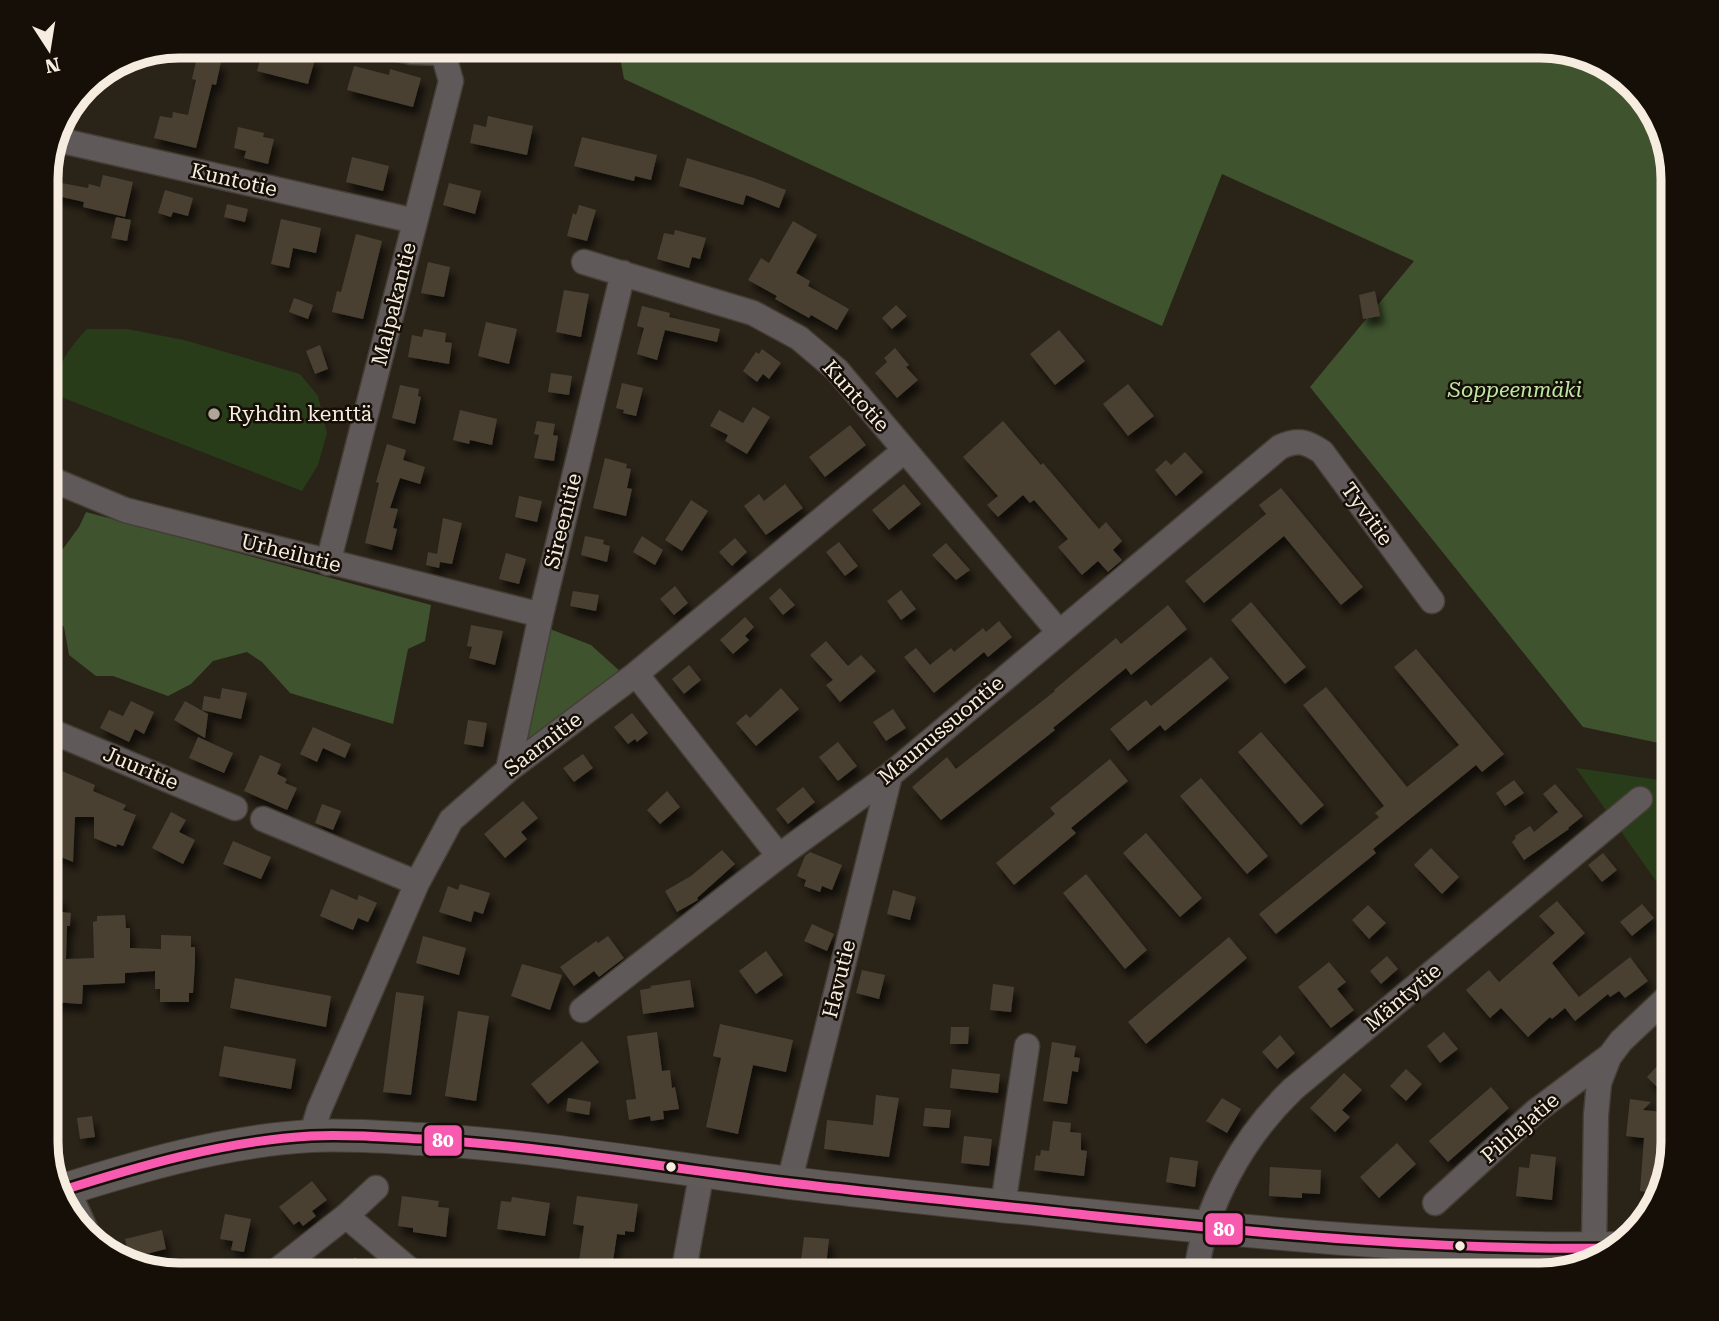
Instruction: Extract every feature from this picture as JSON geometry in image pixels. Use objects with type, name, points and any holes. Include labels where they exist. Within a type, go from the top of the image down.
[{"type":"main road","points":[[68,1189],[178,1157],[246,1142],[362,1135],[563,1152],[789,1183],[1374,1242],[1533,1262],[1596,1250]]},
{"type":"street","name":"Malpakantie","points":[[328,563],[451,81],[445,58]]},
{"type":"street","name":"Kuntotie","points":[[64,141],[415,221]]},
{"type":"street","name":"Kuntotie","points":[[584,262],[753,313],[799,338],[837,370],[1059,632]]},
{"type":"street","name":"Sireenitie","points":[[508,770],[541,615],[623,272]]},
{"type":"street","name":"Tyvitie","points":[[1293,441],[1308,442],[1322,452],[1432,601]]},
{"type":"street","name":"Maunussuontie","points":[[582,1010],[779,856],[890,775],[1257,464],[1293,441]]},
{"type":"street","name":"Saarnitie","points":[[312,1136],[319,1110],[417,883],[452,820],[508,770],[636,674],[904,451]]},
{"type":"street","name":"Urheilutie","points":[[58,482],[125,510],[541,615]]},
{"type":"street","points":[[636,674],[779,856]]},
{"type":"street","name":"Juuritie","points":[[58,734],[235,808]]},
{"type":"street","name":"Havutie","points":[[789,1183],[890,775]]},
{"type":"street","name":"Mäntytie","points":[[1198,1263],[1206,1227],[1226,1178],[1280,1102],[1640,799]]},
{"type":"street","points":[[263,819],[417,883]]},
{"type":"street","points":[[1605,1245],[1596,1115],[1599,1083],[1609,1057],[1621,1041],[1661,1004]]},
{"type":"street","points":[[1003,1205],[1027,1046]]},
{"type":"street","name":"Pihlajatie","points":[[1434,1203],[1536,1111],[1609,1057]]},
{"type":"street","points":[[685,1263],[702,1171]]},
{"type":"street","points":[[287,1263],[376,1188]]},
{"type":"street","points":[[346,1216],[401,1263]]},
{"type":"green space","name":"Soppeenmäki","points":[[620,58],[1541,58],[1579,64],[1601,74],[1614,83],[1641,111],[1649,125],[1659,155],[1661,743],[1583,727],[1310,387],[1414,261],[1222,174],[1162,326],[624,79]]},
{"type":"green space","name":"Ryhdin kenttä","points":[[87,329],[127,329],[184,340],[300,374],[318,396],[327,433],[318,465],[302,491],[58,396],[58,373],[74,344]]},
{"type":"green space","points":[[86,512],[431,605],[425,641],[408,649],[393,724],[290,693],[262,662],[247,652],[213,661],[191,684],[168,696],[113,676],[96,676],[69,655],[64,627],[58,621],[58,556],[79,527]]},
{"type":"green space","points":[[550,629],[591,645],[622,673],[523,749]]},
{"type":"green space","points":[[1576,768],[1661,780],[1661,888]]},
{"type":"building","points":[[197,58],[221,62],[216,85],[212,84],[196,148],[154,138],[160,116],[172,118],[173,112],[188,115],[196,80],[192,79]]},
{"type":"building","points":[[261,58],[315,59],[308,84],[257,71]]},
{"type":"building","points":[[354,66],[389,75],[390,69],[421,78],[413,107],[347,90]]},
{"type":"building","points":[[488,116],[533,126],[527,155],[470,143],[474,124],[486,127]]},
{"type":"building","points":[[238,127],[264,133],[263,137],[274,139],[268,164],[244,158],[246,151],[234,148]]},
{"type":"building","points":[[582,137],[657,155],[651,180],[635,176],[634,181],[574,166]]},
{"type":"building","points":[[352,157],[389,166],[383,191],[346,182]]},
{"type":"building","points":[[687,158],[786,190],[779,208],[746,195],[743,205],[679,186]]},
{"type":"building","points":[[103,175],[133,182],[125,217],[83,207],[84,202],[58,196],[58,182],[88,188],[89,184],[100,187]]},
{"type":"building","points":[[449,183],[481,191],[475,214],[443,205]]},
{"type":"building","points":[[165,190],[193,198],[188,216],[173,212],[171,217],[158,213]]},
{"type":"building","points":[[227,204],[248,209],[245,222],[224,217]]},
{"type":"building","points":[[579,205],[596,210],[587,241],[567,236],[573,213],[576,215]]},
{"type":"building","points":[[116,217],[131,220],[127,241],[111,238]]},
{"type":"building","points":[[281,219],[321,228],[316,253],[293,248],[289,268],[271,264]]},
{"type":"building","points":[[793,221],[817,235],[796,273],[810,281],[808,286],[849,309],[837,330],[775,299],[777,296],[748,280],[761,258],[769,263]]},
{"type":"building","points":[[675,230],[706,238],[700,259],[692,257],[689,268],[657,259],[664,233],[674,235]]},
{"type":"building","points":[[356,234],[382,241],[363,319],[332,312],[337,291],[341,292]]},
{"type":"building","points":[[428,262],[450,267],[444,297],[421,293]]},
{"type":"building","points":[[564,290],[589,294],[581,337],[556,332]]},
{"type":"building","points":[[1375,291],[1380,316],[1363,319],[1359,295]]},
{"type":"building","points":[[294,298],[313,305],[308,319],[289,312]]},
{"type":"building","points":[[896,305],[907,316],[892,329],[882,318]]},
{"type":"building","points":[[642,306],[670,313],[669,317],[720,329],[717,342],[665,330],[657,360],[637,354],[644,328],[637,326]]},
{"type":"building","points":[[486,322],[517,329],[509,364],[478,356]]},
{"type":"building","points":[[424,329],[446,333],[445,342],[452,343],[449,364],[408,357],[412,335],[422,337]]},
{"type":"building","points":[[1059,330],[1085,361],[1055,385],[1030,354]]},
{"type":"building","points":[[320,345],[328,369],[315,374],[306,351]]},
{"type":"building","points":[[895,348],[909,365],[906,367],[918,380],[897,398],[875,373],[887,362],[884,358]]},
{"type":"building","points":[[762,349],[781,363],[769,379],[763,374],[757,382],[743,371],[756,352],[759,354]]},
{"type":"building","points":[[551,373],[572,376],[569,395],[548,392]]},
{"type":"building","points":[[622,383],[643,388],[636,416],[616,408]]},
{"type":"building","points":[[1128,384],[1154,416],[1128,436],[1103,404]]},
{"type":"building","points":[[400,385],[419,389],[418,396],[421,397],[415,424],[392,418]]},
{"type":"building","points":[[753,407],[770,417],[747,454],[725,441],[728,435],[710,426],[719,410],[743,423]]},
{"type":"building","points":[[460,410],[497,419],[492,445],[470,440],[469,444],[453,440]]},
{"type":"building","points":[[537,421],[555,424],[553,435],[558,436],[554,461],[534,458],[539,435],[534,434]]},
{"type":"building","points":[[1003,421],[1099,529],[1106,522],[1122,541],[1113,550],[1122,560],[1108,572],[1098,561],[1082,575],[1058,547],[1068,539],[1034,500],[1030,503],[1023,495],[998,517],[987,505],[998,496],[963,457]]},
{"type":"building","points":[[850,425],[866,445],[825,477],[809,457]]},
{"type":"building","points":[[387,444],[406,450],[403,460],[425,467],[420,484],[400,478],[390,508],[398,509],[393,528],[397,529],[392,550],[365,543],[379,483],[376,482]]},
{"type":"building","points":[[1185,452],[1203,472],[1176,496],[1155,470],[1166,460],[1171,465]]},
{"type":"building","points":[[605,458],[627,464],[626,468],[631,469],[627,488],[632,489],[626,516],[593,508]]},
{"type":"building","points":[[785,484],[803,508],[766,535],[744,506],[759,494],[764,501]]},
{"type":"building","points":[[904,484],[921,504],[889,530],[872,510]]},
{"type":"building","points":[[1281,488],[1363,587],[1341,605],[1284,536],[1204,603],[1185,581],[1266,514],[1259,505]]},
{"type":"building","points":[[519,496],[542,501],[537,522],[515,517]]},
{"type":"building","points":[[691,500],[708,511],[682,551],[665,540]]},
{"type":"building","points":[[443,518],[462,523],[452,564],[440,562],[439,568],[426,565],[428,552],[437,554]]},
{"type":"building","points":[[585,536],[604,540],[603,544],[610,546],[607,562],[581,555]]},
{"type":"building","points":[[642,536],[663,550],[655,565],[633,552]]},
{"type":"building","points":[[735,538],[747,552],[732,566],[719,552]]},
{"type":"building","points":[[839,542],[858,566],[845,576],[826,552]]},
{"type":"building","points":[[946,543],[970,570],[956,580],[932,555]]},
{"type":"building","points":[[506,553],[526,559],[519,584],[499,579]]},
{"type":"building","points":[[675,586],[688,603],[674,615],[660,599]]},
{"type":"building","points":[[780,588],[795,605],[783,615],[769,598]]},
{"type":"building","points":[[901,590],[916,609],[901,620],[887,601]]},
{"type":"building","points":[[573,591],[599,595],[596,611],[570,606]]},
{"type":"building","points":[[1251,602],[1306,667],[1285,684],[1231,620]]},
{"type":"building","points":[[1168,605],[1187,629],[1131,675],[1126,668],[1053,728],[1055,730],[941,820],[912,787],[947,757],[956,769],[1055,691],[1116,638],[1121,644]]},
{"type":"building","points":[[745,617],[754,627],[745,636],[749,640],[733,654],[720,640]]},
{"type":"building","points":[[999,621],[1012,637],[988,657],[984,652],[934,693],[904,657],[916,648],[930,665],[951,648],[954,652],[983,628],[986,632]]},
{"type":"building","points":[[471,625],[503,631],[495,665],[469,658],[472,647],[467,646]]},
{"type":"building","points":[[826,641],[848,666],[861,655],[876,671],[840,702],[826,685],[833,680],[810,655]]},
{"type":"building","points":[[1416,649],[1504,754],[1482,772],[1476,765],[1373,849],[1376,853],[1276,934],[1259,914],[1379,817],[1375,813],[1384,806],[1303,705],[1326,687],[1407,787],[1459,745],[1394,667]]},
{"type":"building","points":[[1211,657],[1229,678],[1165,731],[1160,725],[1128,751],[1110,729],[1146,700],[1151,706]]},
{"type":"building","points":[[689,665],[701,680],[684,694],[672,679]]},
{"type":"building","points":[[222,688],[247,693],[241,719],[202,710],[204,696],[220,699]]},
{"type":"building","points":[[781,688],[799,709],[756,746],[736,723],[746,714],[750,718]]},
{"type":"building","points":[[131,701],[154,712],[144,734],[135,729],[129,742],[100,728],[109,710],[123,716]]},
{"type":"building","points":[[185,701],[208,714],[205,738],[174,720]]},
{"type":"building","points":[[893,709],[906,728],[886,741],[873,722]]},
{"type":"building","points":[[632,713],[648,733],[637,742],[635,739],[628,744],[614,727]]},
{"type":"building","points":[[468,720],[487,723],[483,747],[464,744]]},
{"type":"building","points":[[313,727],[351,744],[345,758],[323,748],[317,762],[300,754]]},
{"type":"building","points":[[1261,732],[1324,805],[1301,825],[1238,752]]},
{"type":"building","points":[[198,737],[233,753],[224,773],[189,758]]},
{"type":"building","points":[[838,742],[857,766],[838,781],[819,757]]},
{"type":"building","points":[[583,754],[593,768],[574,782],[563,768]]},
{"type":"building","points":[[260,755],[281,764],[277,774],[287,779],[285,783],[297,788],[287,810],[244,791]]},
{"type":"building","points":[[1110,759],[1128,781],[1071,828],[1076,833],[1014,885],[996,863],[1055,814],[1050,808]]},
{"type":"building","points":[[62,771],[95,785],[93,791],[126,805],[123,810],[136,815],[123,846],[117,844],[116,847],[94,838],[94,817],[75,817],[73,862],[58,856],[58,776],[60,777]]},
{"type":"building","points":[[1201,778],[1268,856],[1247,874],[1180,796]]},
{"type":"building","points":[[1514,780],[1524,793],[1505,806],[1496,793]]},
{"type":"building","points":[[1555,784],[1583,816],[1524,860],[1512,842],[1515,836],[1530,826],[1534,832],[1558,812],[1543,794]]},
{"type":"building","points":[[803,787],[815,802],[788,824],[776,809]]},
{"type":"building","points":[[667,791],[680,807],[660,824],[647,810]]},
{"type":"building","points":[[523,801],[538,818],[521,832],[527,839],[505,858],[484,834]]},
{"type":"building","points":[[322,804],[341,811],[333,830],[315,823]]},
{"type":"building","points":[[171,812],[186,820],[179,832],[195,840],[183,864],[152,848]]},
{"type":"building","points":[[1146,833],[1202,898],[1180,917],[1123,853]]},
{"type":"building","points":[[233,841],[271,857],[261,879],[223,864]]},
{"type":"building","points":[[1431,848],[1459,877],[1442,894],[1414,865]]},
{"type":"building","points":[[722,850],[735,864],[697,898],[698,900],[677,912],[665,891],[691,876]]},
{"type":"building","points":[[810,852],[842,865],[832,890],[822,886],[820,892],[804,886],[806,880],[797,876],[805,856]]},
{"type":"building","points":[[1603,853],[1617,870],[1602,882],[1588,865]]},
{"type":"building","points":[[1086,874],[1147,950],[1125,969],[1063,893]]},
{"type":"building","points":[[460,884],[490,893],[483,914],[474,911],[471,922],[439,912],[448,886],[458,890]]},
{"type":"building","points":[[331,889],[357,900],[359,895],[377,903],[368,922],[358,918],[353,930],[320,916]]},
{"type":"building","points":[[893,890],[916,897],[910,920],[887,914]]},
{"type":"building","points":[[58,897],[62,897],[62,912],[71,913],[70,926],[67,926],[66,959],[94,958],[93,922],[97,921],[97,916],[125,915],[126,928],[130,928],[130,948],[161,949],[161,935],[191,936],[191,947],[195,947],[195,962],[193,993],[189,993],[189,1002],[160,1002],[160,989],[155,989],[155,971],[125,973],[125,983],[83,985],[82,1004],[58,1002]]},
{"type":"building","points":[[1557,901],[1585,933],[1552,963],[1579,997],[1630,957],[1648,981],[1625,998],[1619,991],[1610,997],[1608,994],[1575,1021],[1565,1008],[1552,1019],[1550,1017],[1528,1037],[1501,1008],[1490,1018],[1466,990],[1489,970],[1499,982],[1555,933],[1539,916]]},
{"type":"building","points":[[1642,904],[1654,918],[1632,936],[1620,922]]},
{"type":"building","points":[[1368,905],[1386,923],[1369,939],[1352,920]]},
{"type":"building","points":[[812,924],[834,934],[827,951],[804,941]]},
{"type":"building","points":[[423,936],[466,948],[459,975],[416,963]]},
{"type":"building","points":[[608,936],[624,958],[599,977],[594,971],[574,986],[560,967],[596,941],[598,943]]},
{"type":"building","points":[[1229,937],[1247,958],[1146,1044],[1128,1022]]},
{"type":"building","points":[[766,951],[783,975],[756,994],[739,971]]},
{"type":"building","points":[[1387,956],[1398,969],[1381,984],[1370,971]]},
{"type":"building","points":[[1329,962],[1346,982],[1337,989],[1354,1010],[1331,1028],[1298,987]]},
{"type":"building","points":[[522,964],[562,975],[550,1010],[511,996]]},
{"type":"building","points":[[862,970],[885,975],[879,999],[856,993]]},
{"type":"building","points":[[235,978],[331,996],[326,1027],[230,1008]]},
{"type":"building","points":[[690,980],[694,1007],[643,1014],[640,990]]},
{"type":"building","points":[[993,984],[1014,987],[1011,1012],[990,1010]]},
{"type":"building","points":[[396,992],[424,996],[411,1095],[383,1092]]},
{"type":"building","points":[[458,1011],[489,1016],[476,1101],[445,1096]]},
{"type":"building","points":[[720,1024],[793,1040],[786,1072],[753,1065],[738,1134],[706,1127],[721,1058],[713,1056]]},
{"type":"building","points":[[951,1027],[969,1027],[968,1044],[950,1044]]},
{"type":"building","points":[[657,1032],[662,1071],[670,1070],[679,1109],[663,1111],[664,1119],[651,1121],[650,1116],[629,1120],[626,1100],[636,1099],[627,1036]]},
{"type":"building","points":[[1444,1032],[1458,1049],[1440,1063],[1427,1046]]},
{"type":"building","points":[[1280,1035],[1295,1053],[1277,1069],[1262,1052]]},
{"type":"building","points":[[582,1041],[599,1062],[548,1104],[531,1084]]},
{"type":"building","points":[[1052,1042],[1076,1046],[1074,1057],[1080,1058],[1078,1072],[1072,1071],[1067,1104],[1043,1101]]},
{"type":"building","points":[[224,1046],[296,1059],[291,1089],[219,1076]]},
{"type":"building","points":[[1661,1062],[1661,1091],[1647,1077]]},
{"type":"building","points":[[952,1069],[1000,1074],[998,1093],[950,1088]]},
{"type":"building","points":[[1406,1069],[1422,1084],[1406,1101],[1390,1086]]},
{"type":"building","points":[[1344,1073],[1362,1090],[1342,1110],[1350,1117],[1335,1132],[1310,1108]]},
{"type":"building","points":[[1491,1087],[1509,1108],[1448,1162],[1429,1141]]},
{"type":"building","points":[[876,1095],[899,1098],[889,1157],[824,1149],[827,1120],[873,1125]]},
{"type":"building","points":[[568,1098],[591,1102],[589,1115],[566,1111]]},
{"type":"building","points":[[1222,1098],[1241,1109],[1227,1133],[1206,1121]]},
{"type":"building","points":[[1630,1099],[1651,1102],[1643,1110],[1661,1112],[1659,1166],[1650,1192],[1640,1191],[1644,1138],[1626,1136]]},
{"type":"building","points":[[925,1108],[951,1110],[949,1128],[923,1126]]},
{"type":"building","points":[[92,1116],[95,1137],[80,1139],[77,1118]]},
{"type":"building","points":[[1053,1121],[1071,1123],[1070,1132],[1081,1133],[1081,1150],[1087,1151],[1084,1176],[1034,1170],[1036,1155],[1040,1156],[1041,1150],[1049,1151]]},
{"type":"building","points":[[964,1136],[992,1139],[989,1166],[961,1163]]},
{"type":"building","points":[[1397,1143],[1416,1164],[1379,1198],[1360,1177]]},
{"type":"building","points":[[1531,1154],[1556,1157],[1552,1200],[1516,1196],[1519,1167],[1529,1168]]},
{"type":"building","points":[[1170,1157],[1198,1161],[1195,1187],[1166,1182]]},
{"type":"building","points":[[1270,1167],[1321,1170],[1320,1194],[1302,1193],[1302,1198],[1269,1196]]},
{"type":"building","points":[[312,1181],[327,1200],[312,1211],[316,1216],[303,1226],[299,1221],[294,1225],[279,1207]]},
{"type":"building","points":[[402,1196],[439,1201],[438,1207],[449,1208],[446,1237],[413,1232],[413,1228],[398,1226]]},
{"type":"building","points":[[577,1196],[638,1204],[634,1232],[617,1234],[613,1263],[579,1263],[584,1226],[573,1224]]},
{"type":"building","points":[[512,1197],[550,1203],[545,1236],[497,1229],[501,1201],[511,1202]]},
{"type":"building","points":[[225,1214],[251,1219],[244,1252],[231,1250],[233,1241],[220,1239]]},
{"type":"building","points":[[162,1230],[166,1249],[138,1256],[129,1252],[125,1239]]},
{"type":"building","points":[[804,1237],[829,1239],[826,1263],[801,1263]]},
{"type":"building","points":[[355,1257],[361,1263],[348,1263]]},
{"type":"transit line","name":"80","points":[[68,1189],[150,1164],[246,1143],[311,1136],[366,1136],[514,1147],[790,1183],[1226,1229],[1421,1244],[1599,1248]]},
{"type":"place","name":"Ryhdin kenttä","points":[[214,414]]}]
